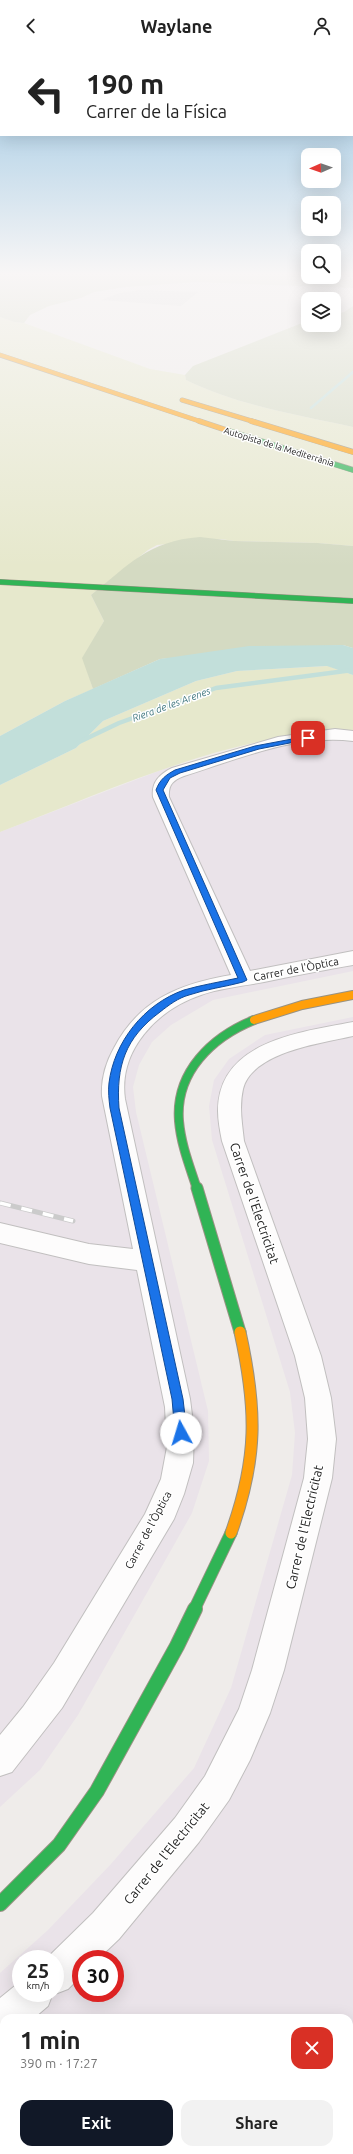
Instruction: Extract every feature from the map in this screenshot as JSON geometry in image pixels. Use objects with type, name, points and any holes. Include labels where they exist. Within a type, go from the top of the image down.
[{"type":"main road","name":"Autopista de la Mediterrània","points":[[47,371],[152,407],[353,470]]},
{"type":"main road","name":"Autopista de la Mediterrània","points":[[173,398],[353,452]]},
{"type":"main road","points":[[0,582],[353,601]]},
{"type":"main road","points":[[0,1904],[59,1845],[105,1777],[171,1660],[200,1603],[232,1532],[247,1487],[254,1445],[254,1404],[248,1362],[239,1326],[181,1129],[180,1095],[185,1080],[192,1066],[202,1052],[227,1033],[242,1025],[282,1011],[353,995]]},
{"type":"street","points":[[243,980],[161,797],[159,790],[162,783],[168,776],[178,772],[278,742],[335,734],[353,736]]},
{"type":"street","name":"Carrer de l'Òptica","points":[[0,1760],[24,1735],[54,1693],[153,1526],[168,1495],[179,1464],[181,1433],[178,1399],[115,1108],[113,1085],[117,1061],[136,1028],[168,1002],[186,993],[353,958]]},
{"type":"street","name":"Carrer de l'Electricitat","points":[[64,1967],[112,1920],[188,1830],[217,1788],[254,1713],[268,1670],[318,1478],[322,1438],[318,1398],[308,1356],[233,1141],[228,1121],[228,1102],[233,1084],[254,1058],[271,1048],[353,1029]]},
{"type":"street","points":[[0,1233],[89,1254],[148,1261]]},
{"type":"street","points":[[9,2014],[24,2002]]},
{"type":"shaded area","points":[[347,729],[353,731],[353,971],[213,1000],[171,1025],[152,1042],[139,1065],[133,1087],[136,1112],[208,1411],[209,1461],[192,1513],[78,1715],[40,1770],[0,1807],[0,832],[164,769],[273,738],[326,730]]},
{"type":"shaded area","points":[[353,1017],[353,2014],[0,2014],[0,1973],[12,1962],[12,2002],[64,2002],[64,1950],[26,1950],[48,1930],[111,1864],[194,1768],[231,1688],[292,1475],[295,1433],[290,1392],[212,1140],[209,1106],[214,1080],[229,1059],[265,1035]]},
{"type":"green space","points":[[0,371],[162,371],[185,375],[186,380],[206,389],[246,403],[353,427],[353,546],[318,543],[234,541],[221,539],[157,545],[148,550],[91,595],[104,621],[83,658],[93,689],[65,701],[0,736]]},
{"type":"green space","points":[[188,371],[353,371],[353,427],[246,403],[206,389],[186,380],[185,375]]},
{"type":"green space","points":[[200,537],[234,541],[318,543],[353,546],[353,648],[343,645],[160,659],[93,689],[82,658],[104,621],[91,595],[129,564],[153,549],[182,539]]},
{"type":"green space","points":[[328,666],[353,675],[353,731],[334,729],[263,741],[225,750],[149,774],[0,832],[0,785],[76,748],[103,721],[196,681],[237,671]]},
{"type":"water","points":[[343,645],[353,648],[353,675],[327,666],[237,671],[196,681],[103,721],[76,748],[0,785],[0,736],[65,701],[160,659],[249,646]]},
{"type":"waterway","points":[[311,408],[353,372]]},
{"type":"waterway","name":"Riera de les Arenes","points":[[79,742],[119,723],[216,688],[353,670]]},
{"type":"railway","points":[[0,1203],[73,1221]]},
{"type":"traffic: fast","points":[[229,431],[353,470]]},
{"type":"traffic: fast","points":[[0,582],[353,601]]},
{"type":"traffic: fast","points":[[240,1332],[182,1140],[179,1119],[180,1102],[184,1086],[190,1071],[200,1057],[211,1045],[224,1035],[239,1026],[254,1020]]},
{"type":"traffic: fast","points":[[0,1904],[59,1845],[97,1791],[177,1646],[231,1533]]},
{"type":"traffic: slow","points":[[48,371],[229,431]]},
{"type":"traffic: slow","points":[[182,400],[353,452]]},
{"type":"traffic: slow","points":[[254,1020],[302,1005],[353,995]]},
{"type":"traffic: slow","points":[[231,1533],[247,1481],[252,1457],[254,1434],[251,1385],[240,1332]]},
{"type":"route","points":[[181,1433],[178,1399],[115,1108],[113,1085],[117,1061],[126,1043],[136,1028],[150,1015],[168,1002],[186,993],[211,986],[243,980],[159,790],[162,783],[168,776],[178,772],[258,747],[278,742],[308,738]]}]
